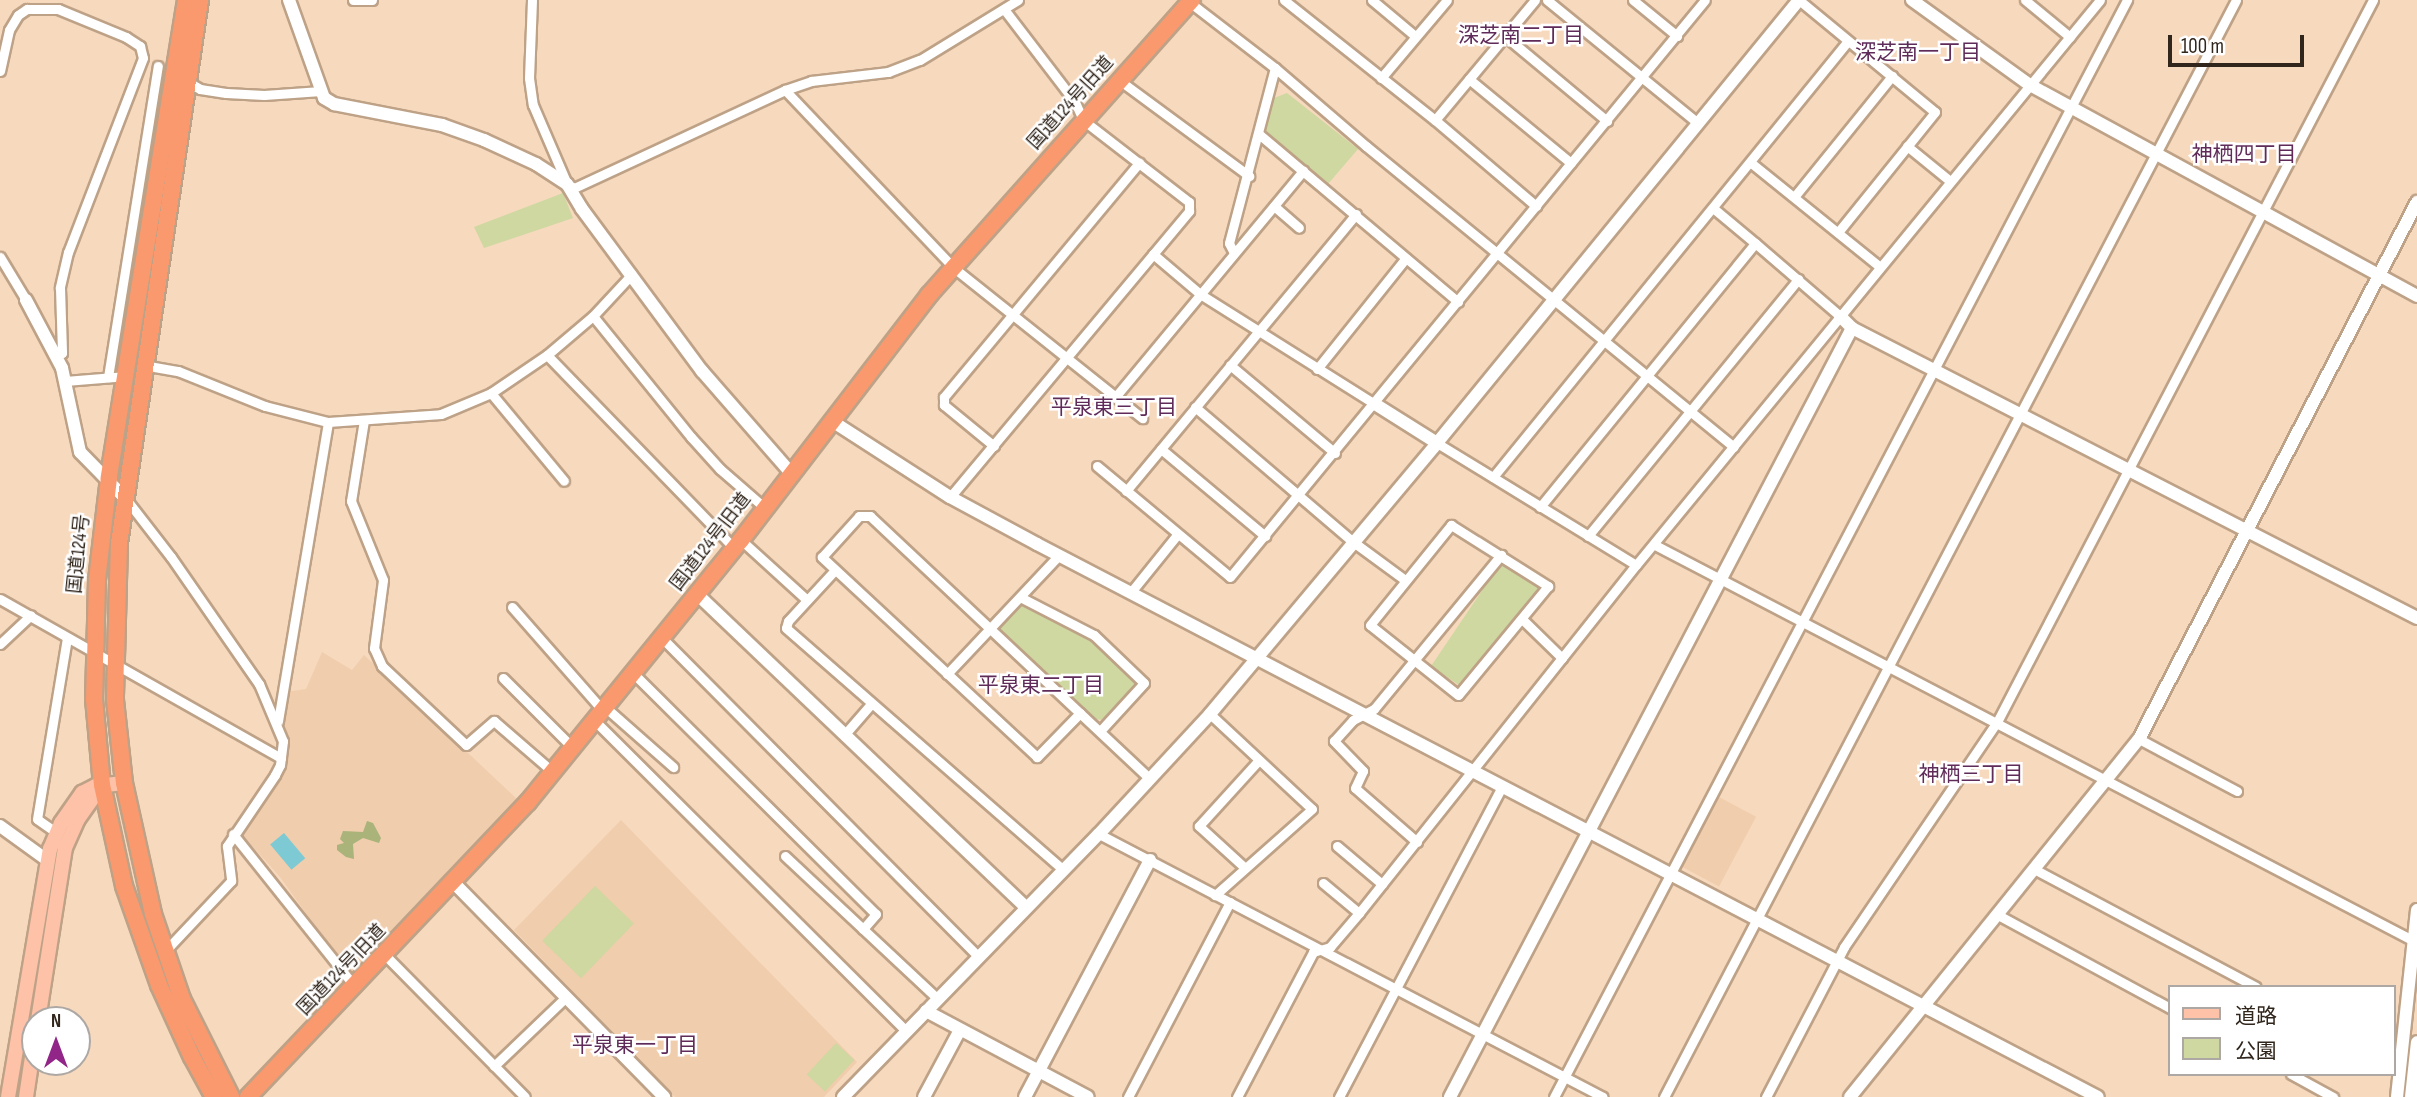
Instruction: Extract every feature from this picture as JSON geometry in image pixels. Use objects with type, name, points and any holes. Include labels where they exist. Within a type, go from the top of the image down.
[{"type":"highway","name":"国道124号","points":[[186,0],[182,78],[119,543],[114,663],[124,783],[143,880],[164,952],[195,1029],[231,1097]]},
{"type":"highway","name":"国道124号","points":[[200,0],[147,251],[109,478],[97,580],[93,651],[94,699],[102,785],[124,886],[149,960],[180,1034],[214,1097]]},
{"type":"highway","name":"国道124号旧道","points":[[248,1097],[454,883],[552,771],[662,638],[954,268],[1190,1]]},
{"type":"main road","points":[[8,1097],[47,860],[57,833],[82,793],[102,785],[124,783]]},
{"type":"main road","points":[[40,1006],[65,848],[78,819],[102,785]]},
{"type":"main road","points":[[26,1097],[29,1076]]},
{"type":"street","points":[[289,0],[324,98],[334,104],[405,116],[484,140],[536,164],[574,188],[785,90],[811,81],[888,72],[920,60],[1018,0]]},
{"type":"street","points":[[353,0],[372,0]]},
{"type":"street","points":[[532,0],[529,78],[533,105],[567,184],[582,209],[702,371],[792,474]]},
{"type":"street","points":[[1284,0],[1435,120],[1535,206]]},
{"type":"street","points":[[1372,0],[1415,36]]},
{"type":"street","points":[[1381,78],[1447,0]]},
{"type":"street","points":[[1435,120],[1535,0]]},
{"type":"street","points":[[1547,0],[1698,124]]},
{"type":"street","points":[[1633,0],[1676,36]]},
{"type":"street","points":[[1097,466],[1230,578],[1499,254],[1535,206],[1705,0]]},
{"type":"street","points":[[843,1097],[1099,834],[1210,714],[1352,541],[1437,443],[1799,0],[1935,112],[1838,232]]},
{"type":"street","points":[[1912,0],[2030,85],[2417,296]]},
{"type":"street","points":[[2025,0],[2070,37]]},
{"type":"street","points":[[1237,1097],[1313,952],[1330,947],[1359,913],[1636,565],[2100,0]]},
{"type":"street","points":[[1554,1097],[2127,0]]},
{"type":"street","points":[[1664,1097],[2236,0]]},
{"type":"street","points":[[1766,1097],[1838,961],[1997,722],[2373,0]]},
{"type":"street","points":[[1190,1],[1734,447]]},
{"type":"street","points":[[0,71],[9,30],[18,15],[27,9],[58,9],[126,37],[140,46],[143,58],[68,252],[60,288],[62,353],[57,356]]},
{"type":"street","points":[[950,497],[1189,211],[1189,202],[1083,120],[1075,102],[1004,9]]},
{"type":"street","points":[[1505,36],[1607,121]]},
{"type":"street","points":[[1493,477],[1848,40]]},
{"type":"street","points":[[143,58],[200,89],[264,95],[321,91]]},
{"type":"street","points":[[108,377],[158,66]]},
{"type":"street","points":[[1234,253],[1229,243],[1260,135],[1275,68]]},
{"type":"street","points":[[1794,197],[1892,76]]},
{"type":"street","points":[[1469,79],[1571,163]]},
{"type":"street","points":[[1119,80],[1249,176]]},
{"type":"street","points":[[785,90],[954,268],[1142,418]]},
{"type":"street","points":[[1260,135],[1458,302]]},
{"type":"street","points":[[1908,146],[1950,181]]},
{"type":"street","points":[[1750,162],[1880,266]]},
{"type":"street","points":[[994,446],[944,405],[944,397],[1139,163]]},
{"type":"street","points":[[1116,396],[1303,171]]},
{"type":"street","points":[[1850,1097],[2139,739],[2417,202]]},
{"type":"street","points":[[1273,206],[1299,228]]},
{"type":"street","points":[[1713,208],[1852,328],[2417,618]]},
{"type":"street","points":[[1126,491],[1356,214]]},
{"type":"street","points":[[1540,507],[1755,243]]},
{"type":"street","points":[[129,247],[147,251]]},
{"type":"street","points":[[1153,254],[1200,294],[1636,565]]},
{"type":"street","points":[[0,257],[57,356],[80,452],[85,460],[109,478],[171,557],[259,684],[283,741],[275,775],[227,846],[231,881],[164,952]]},
{"type":"street","points":[[1317,369],[1406,258]]},
{"type":"street","points":[[143,365],[178,371],[265,406],[328,422],[441,414],[491,393],[547,355],[593,316],[632,274]]},
{"type":"street","points":[[1588,536],[1798,279]]},
{"type":"street","points":[[593,316],[691,438],[765,508]]},
{"type":"street","points":[[1450,1097],[1852,328]]},
{"type":"street","points":[[547,355],[737,544],[807,600]]},
{"type":"street","points":[[1230,366],[1335,453]]},
{"type":"street","points":[[65,381],[127,376]]},
{"type":"street","points":[[491,393],[564,481]]},
{"type":"street","points":[[1195,407],[1352,541],[1405,580]]},
{"type":"street","points":[[364,420],[351,501],[383,580],[374,648],[382,666],[466,745],[494,720],[552,771]]},
{"type":"street","points":[[832,421],[950,497],[2098,1097]]},
{"type":"street","points":[[277,723],[328,422]]},
{"type":"street","points":[[1160,449],[1265,536]]},
{"type":"street","points":[[1080,713],[1037,757],[822,557],[859,516],[870,516],[1100,731],[1150,779]]},
{"type":"street","points":[[1451,525],[1548,586],[1458,695],[1370,625],[1405,580],[1451,525]]},
{"type":"street","points":[[1131,592],[1177,535]]},
{"type":"street","points":[[1655,545],[2414,941]]},
{"type":"street","points":[[947,674],[1059,555]]},
{"type":"street","points":[[1417,842],[1355,788],[1363,772],[1334,741],[1353,720],[1374,709],[1500,555]]},
{"type":"street","points":[[835,570],[788,621],[786,628],[1063,870]]},
{"type":"street","points":[[697,594],[1026,906]]},
{"type":"street","points":[[1020,597],[1094,635],[1144,683],[1100,731]]},
{"type":"street","points":[[0,599],[281,758]]},
{"type":"street","points":[[512,607],[599,706],[599,713],[906,1031]]},
{"type":"street","points":[[0,644],[31,615]]},
{"type":"street","points":[[1522,619],[1562,658]]},
{"type":"street","points":[[57,833],[37,819],[67,638]]},
{"type":"street","points":[[662,638],[978,956]]},
{"type":"street","points":[[633,673],[876,914],[863,929]]},
{"type":"street","points":[[503,678],[572,747]]},
{"type":"street","points":[[845,734],[871,704]]},
{"type":"street","points":[[599,713],[673,767]]},
{"type":"street","points":[[1210,714],[1312,809],[1215,895]]},
{"type":"street","points":[[2139,739],[2237,791]]},
{"type":"street","points":[[1244,867],[1199,825],[1259,760]]},
{"type":"street","points":[[1339,1097],[1502,787]]},
{"type":"street","points":[[0,826],[47,860]]},
{"type":"street","points":[[233,834],[355,987]]},
{"type":"street","points":[[1099,834],[1603,1097]]},
{"type":"street","points":[[1337,846],[1382,884]]},
{"type":"street","points":[[785,856],[938,999]]},
{"type":"street","points":[[1025,1097],[1150,860]]},
{"type":"street","points":[[2035,869],[2252,985]]},
{"type":"street","points":[[454,883],[664,1097]]},
{"type":"street","points":[[1323,883],[1359,913]]},
{"type":"street","points":[[1128,1097],[1230,902]]},
{"type":"street","points":[[2397,1097],[2397,1062],[2417,910]]},
{"type":"street","points":[[1998,915],[2168,1007]]},
{"type":"street","points":[[385,955],[525,1097]]},
{"type":"street","points":[[494,1066],[565,998]]},
{"type":"street","points":[[926,1011],[1088,1097]]},
{"type":"street","points":[[924,1097],[960,1030]]},
{"type":"street","points":[[2411,1097],[2417,1042]]},
{"type":"street","points":[[2295,1076],[2333,1097]]},
{"type":"shaded area","points":[[322,652],[352,670],[364,655],[518,800],[350,975],[280,877],[238,830],[289,756],[280,723],[286,692],[306,689]]},
{"type":"shaded area","points":[[1719,797],[1756,817],[1719,886],[1682,867]]},
{"type":"shaded area","points":[[621,820],[857,1062],[824,1097],[675,1097],[514,930]]},
{"type":"green space","points":[[1287,93],[1358,149],[1328,184],[1267,138],[1265,131],[1274,98]]},
{"type":"green space","points":[[563,193],[573,218],[484,248],[474,227]]},
{"type":"green space","points":[[1502,561],[1541,587],[1470,693],[1431,666]]},
{"type":"green space","points":[[1021,604],[1094,641],[1134,681],[1135,685],[1104,720],[1094,719],[1000,630],[1000,626]]},
{"type":"green space","points":[[367,821],[373,823],[381,838],[379,843],[363,838],[353,844],[354,859],[337,850],[337,845],[344,843],[340,839],[343,831],[363,832]]},
{"type":"green space","points":[[595,886],[634,924],[581,978],[542,941]]},
{"type":"green space","points":[[836,1043],[854,1060],[825,1091],[807,1074]]},
{"type":"water","points":[[284,833],[305,858],[291,870],[270,845]]},
{"type":"district","name":"深芝南二丁目","points":[[1521,36]]},
{"type":"district","name":"深芝南一丁目","points":[[1918,53]]},
{"type":"district","name":"神栖四丁目","points":[[2244,155]]},
{"type":"district","name":"平泉東三丁目","points":[[1114,408]]},
{"type":"district","name":"平泉東二丁目","points":[[1041,686]]},
{"type":"district","name":"神栖三丁目","points":[[1971,775]]},
{"type":"district","name":"平泉東一丁目","points":[[635,1046]]}]
